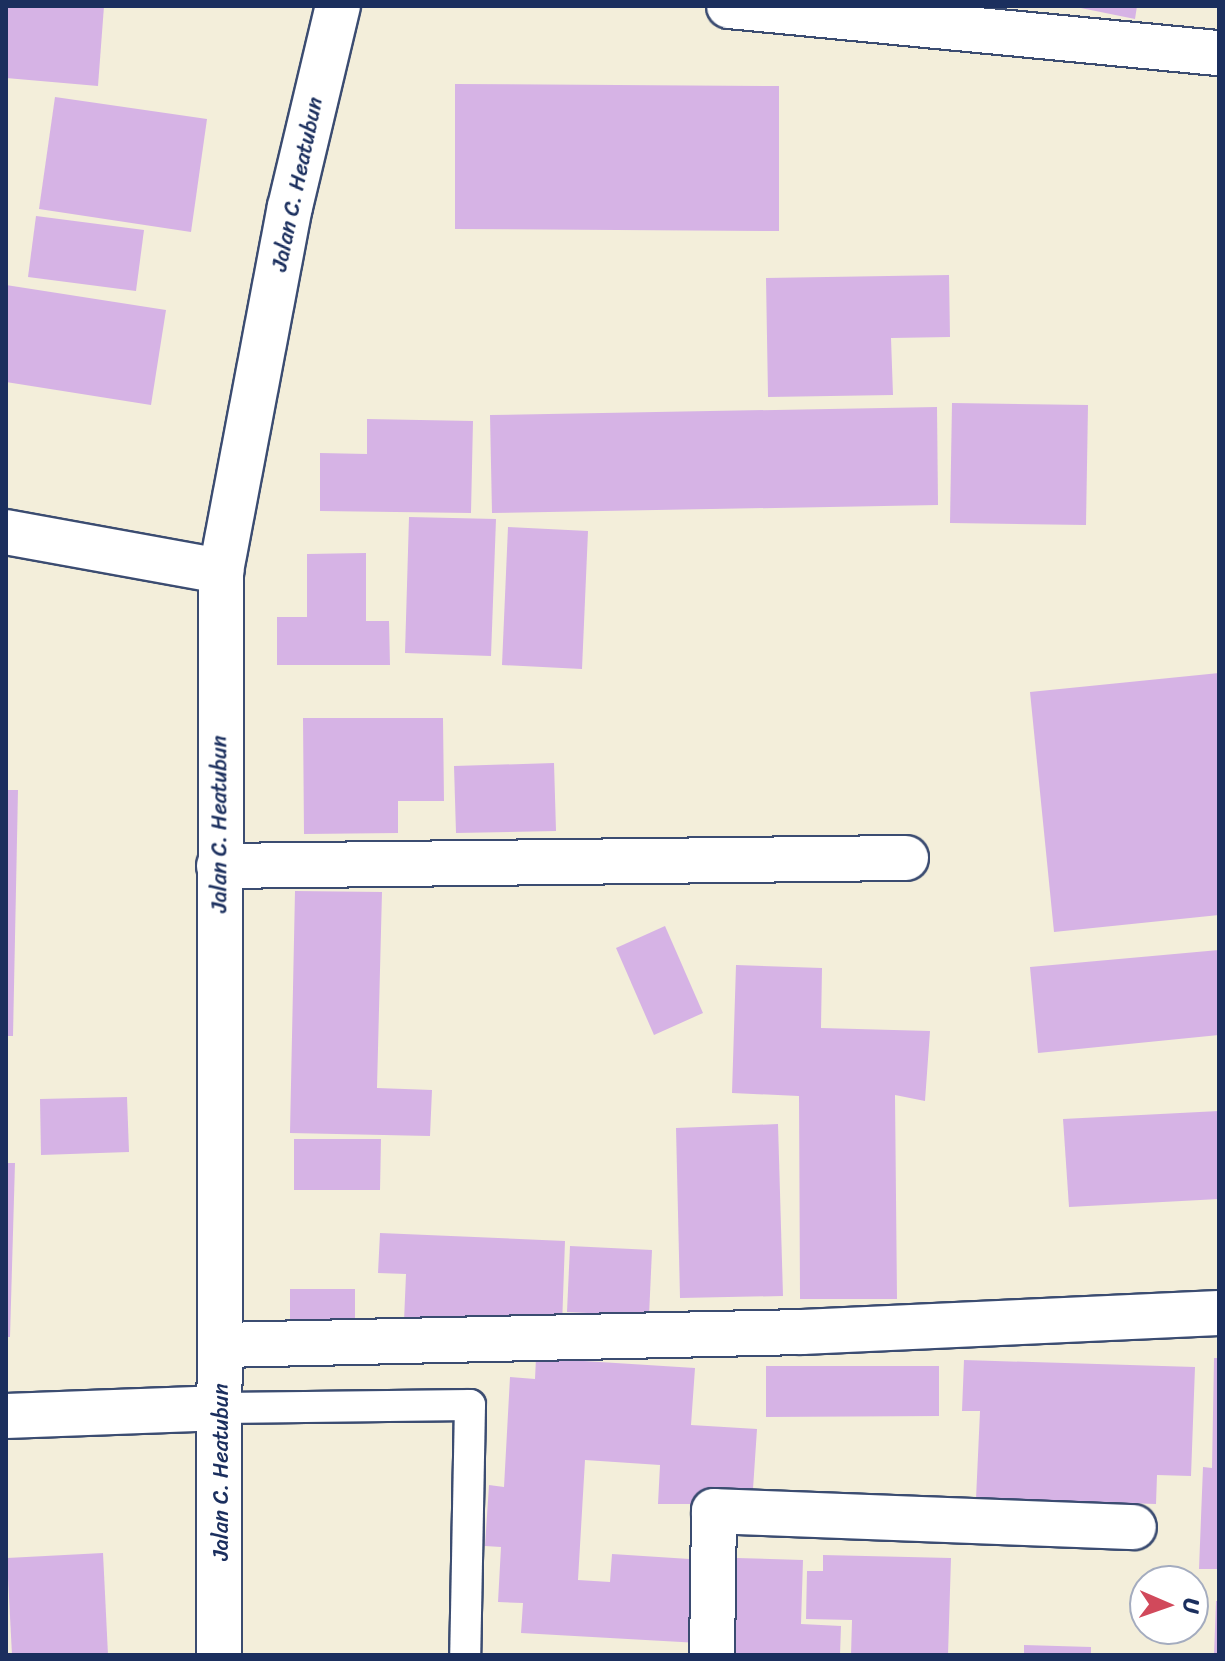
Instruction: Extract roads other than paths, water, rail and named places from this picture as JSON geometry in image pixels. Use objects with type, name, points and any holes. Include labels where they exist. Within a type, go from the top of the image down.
[{"type":"street","name":"Jalan C. Heatubun","points":[[219,1655],[223,1408],[219,866],[221,571],[290,207],[338,6]]},
{"type":"street","points":[[729,6],[1219,53]]},
{"type":"street","points":[[6,532],[221,571]]},
{"type":"street","points":[[219,866],[906,858]]},
{"type":"street","points":[[221,1345],[802,1332],[1219,1313]]},
{"type":"street","points":[[6,1416],[223,1408]]},
{"type":"street","points":[[712,1655],[714,1511],[1134,1527]]},
{"type":"lane","points":[[223,1408],[470,1405],[465,1655]]}]
